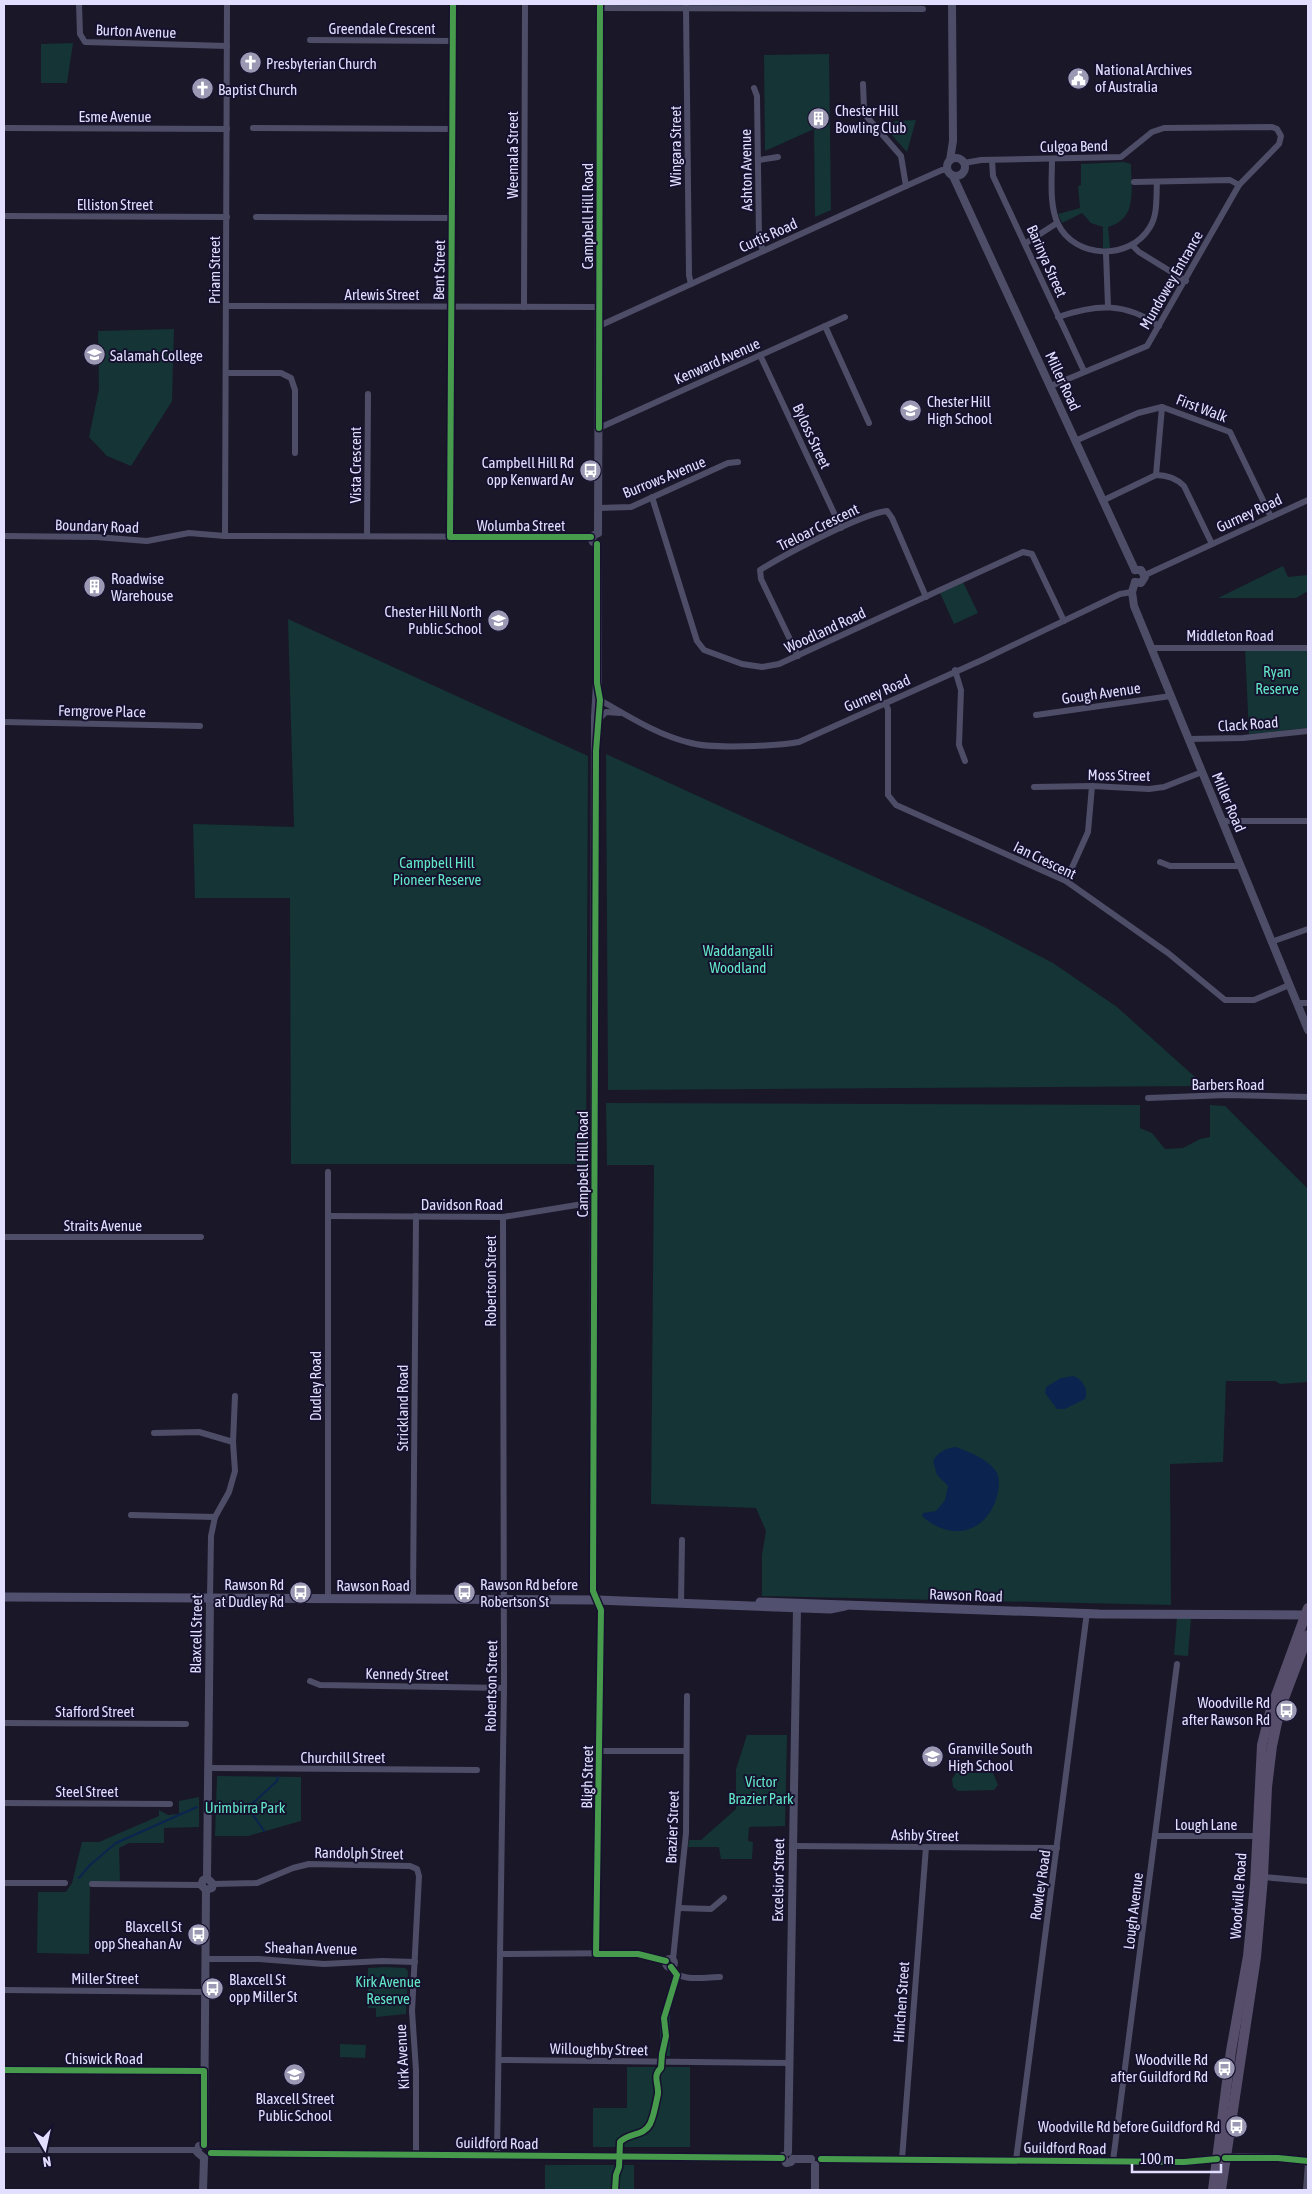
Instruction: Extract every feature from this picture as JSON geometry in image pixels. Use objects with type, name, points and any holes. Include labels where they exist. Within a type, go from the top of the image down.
[{"type":"main road","name":"Rawson Road","points":[[4,1596],[597,1600],[830,1609],[844,1606]]},
{"type":"main road","name":"Rawson Road","points":[[742,1605],[762,1602],[823,1603],[844,1606],[1260,1616],[1264,1614],[1307,1613]]},
{"type":"main road","points":[[762,1602],[788,1604],[797,1608],[823,1603]]},
{"type":"main road","name":"Woodville Road","points":[[1221,2190],[1221,2158],[1231,2051],[1248,1956],[1262,1745],[1271,1709],[1307,1613]]},
{"type":"main road","name":"Woodville Road","points":[[1213,2190],[1221,2158],[1256,1957],[1263,1877],[1267,1787],[1275,1728],[1288,1686],[1308,1635]]},
{"type":"street","name":"Burton Avenue","points":[[79,4],[80,34],[85,42],[227,46]]},
{"type":"street","name":"Priam Street","points":[[225,536],[227,4]]},
{"type":"street","name":"Bent Street","points":[[450,537],[453,4]]},
{"type":"street","name":"Weemala Street","points":[[524,307],[525,4]]},
{"type":"street","points":[[952,4],[953,141],[958,161],[965,168],[954,173]]},
{"type":"street","points":[[600,6],[923,8]]},
{"type":"street","name":"Campbell Hill Road","points":[[598,722],[595,696],[597,683],[596,538],[599,428],[600,6]]},
{"type":"street","name":"Wingara Street","points":[[686,8],[688,275],[691,284]]},
{"type":"street","name":"Greendale Crescent","points":[[310,40],[453,41]]},
{"type":"street","points":[[863,84],[864,108],[867,117],[901,156],[906,186]]},
{"type":"street","name":"Ashton Avenue","points":[[754,88],[759,160],[759,238],[763,251]]},
{"type":"street","name":"Culgoa Bend","points":[[958,161],[1121,157],[1152,132],[1164,128],[1272,127],[1280,132],[1282,139],[1279,144]]},
{"type":"street","name":"Esme Avenue","points":[[4,128],[226,129]]},
{"type":"street","points":[[253,128],[452,129]]},
{"type":"street","name":"Mundowey Entrance","points":[[1051,386],[1084,371],[1139,351],[1147,346],[1239,185],[1279,144]]},
{"type":"street","points":[[759,160],[778,157]]},
{"type":"street","points":[[1052,159],[1053,205],[1057,223],[1075,243],[1088,250],[1106,252],[1132,245],[1143,237],[1154,219],[1156,182]]},
{"type":"street","name":"Barinya Street","points":[[992,160],[994,176],[1084,371]]},
{"type":"street","points":[[954,173],[958,161]]},
{"type":"street","name":"Curtis Road","points":[[599,326],[942,170],[954,173]]},
{"type":"street","name":"Miller Road","points":[[954,173],[1135,570]]},
{"type":"street","points":[[1134,182],[1230,180],[1239,185]]},
{"type":"street","name":"Elliston Street","points":[[4,216],[227,216]]},
{"type":"street","points":[[256,217],[452,218]]},
{"type":"street","points":[[1026,243],[1057,223]]},
{"type":"street","points":[[1132,245],[1139,252],[1186,280]]},
{"type":"street","points":[[1106,252],[1108,306]]},
{"type":"street","name":"Arlewis Street","points":[[226,306],[598,307]]},
{"type":"street","points":[[1058,317],[1080,310],[1108,306],[1142,314],[1159,326]]},
{"type":"street","name":"Kenward Avenue","points":[[599,428],[845,317]]},
{"type":"street","points":[[825,326],[869,423]]},
{"type":"street","name":"Byloss Street","points":[[760,355],[841,528]]},
{"type":"street","points":[[226,373],[281,373],[291,378],[295,390],[295,453]]},
{"type":"street","name":"Vista Crescent","points":[[367,536],[368,394]]},
{"type":"street","name":"First Walk","points":[[1075,441],[1138,413],[1162,406],[1230,432],[1271,516]]},
{"type":"street","name":"First Walk","points":[[1156,475],[1162,406]]},
{"type":"street","name":"Burrows Avenue","points":[[598,508],[631,507],[728,463],[738,462]]},
{"type":"street","points":[[1102,501],[1156,475],[1163,475],[1180,481],[1212,544]]},
{"type":"street","name":"Woodland Road","points":[[652,498],[698,641],[704,650],[742,664],[762,667],[779,664],[1023,552],[1032,554],[1064,621]]},
{"type":"street","name":"Gurney Road","points":[[1145,575],[1308,500]]},
{"type":"street","name":"Treloar Crescent","points":[[798,656],[761,579],[760,570],[841,528],[879,512],[887,511],[892,518],[926,598]]},
{"type":"street","name":"Wolumba Street","points":[[189,533],[225,536],[596,538]]},
{"type":"street","name":"Boundary Road","points":[[4,536],[96,537],[147,541],[189,533]]},
{"type":"street","points":[[1132,592],[1135,582],[1131,575],[1135,570],[1141,570],[1145,575],[1142,582],[1135,582]]},
{"type":"street","name":"Miller Road","points":[[1132,592],[1134,606],[1170,696],[1224,821],[1308,1030]]},
{"type":"street","name":"Gurney Road","points":[[600,700],[623,714],[691,744],[786,744],[799,742],[1120,594],[1132,592]]},
{"type":"street","name":"Middleton Road","points":[[1151,648],[1308,648]]},
{"type":"street","points":[[954,670],[961,690],[959,745],[965,761]]},
{"type":"street","name":"Campbell Hill Road","points":[[597,683],[600,700],[596,736],[593,1593],[597,1600]]},
{"type":"street","name":"Gough Avenue","points":[[1036,714],[1170,696]]},
{"type":"street","name":"Ian Crescent","points":[[885,703],[888,709],[888,795],[891,801],[1066,881],[1168,953],[1225,1000],[1254,1000],[1289,985]]},
{"type":"street","points":[[598,722],[606,712],[623,714]]},
{"type":"street","name":"Ferngrove Place","points":[[4,722],[200,726]]},
{"type":"street","name":"Clack Road","points":[[1188,739],[1243,738],[1308,731]]},
{"type":"street","name":"Moss Street","points":[[1034,787],[1092,786],[1149,789],[1164,787],[1202,772]]},
{"type":"street","points":[[1066,881],[1088,832],[1092,786]]},
{"type":"street","points":[[1224,821],[1308,821]]},
{"type":"street","points":[[1160,862],[1170,866],[1241,866]]},
{"type":"street","points":[[1272,942],[1308,929]]},
{"type":"street","points":[[1297,1003],[1308,1003]]},
{"type":"street","name":"Barbers Road","points":[[1148,1098],[1226,1095],[1308,1097]]},
{"type":"street","name":"Dudley Road","points":[[328,1172],[328,1599]]},
{"type":"street","name":"Davidson Road","points":[[328,1216],[503,1217],[595,1202]]},
{"type":"street","name":"Strickland Road","points":[[413,1599],[416,1216]]},
{"type":"street","name":"Robertson Street","points":[[496,2155],[504,1688],[503,1217]]},
{"type":"street","name":"Straits Avenue","points":[[4,1237],[202,1237]]},
{"type":"street","name":"Blaxcell Street","points":[[207,1878],[212,1536],[215,1517],[233,1481],[236,1396]]},
{"type":"street","points":[[154,1433],[199,1432],[233,1442]]},
{"type":"street","points":[[131,1515],[215,1517]]},
{"type":"street","points":[[682,1540],[682,1603]]},
{"type":"street","name":"Bligh Street","points":[[596,1954],[601,1610],[597,1600]]},
{"type":"street","name":"Excelsior Street","points":[[791,2155],[789,2063],[797,1608]]},
{"type":"street","name":"Rowley Road","points":[[1016,2160],[1088,1612]]},
{"type":"street","name":"Lough Avenue","points":[[1113,2161],[1177,1664]]},
{"type":"street","name":"Kennedy Street","points":[[310,1681],[320,1685],[504,1688]]},
{"type":"street","name":"Brazier Street","points":[[673,1959],[686,1833],[687,1696]]},
{"type":"street","name":"Stafford Street","points":[[4,1723],[186,1724]]},
{"type":"street","points":[[600,1751],[686,1751]]},
{"type":"street","name":"Churchill Street","points":[[209,1768],[477,1770]]},
{"type":"street","name":"Steel Street","points":[[4,1803],[170,1804]]},
{"type":"street","name":"Lough Lane","points":[[1155,1836],[1257,1836]]},
{"type":"street","name":"Ashby Street","points":[[793,1846],[1057,1848]]},
{"type":"street","name":"Hinchen Street","points":[[902,2159],[926,1847]]},
{"type":"street","name":"Randolph Street","points":[[213,1884],[257,1883],[293,1868],[310,1864],[410,1866],[417,1869]]},
{"type":"street","name":"Kirk Avenue","points":[[416,2154],[416,2089],[412,2011],[419,1876],[417,1869]]},
{"type":"street","points":[[1263,1877],[1308,1881]]},
{"type":"street","points":[[92,1884],[204,1887],[210,1890],[213,1884],[212,1880],[207,1878],[203,1880],[204,1887],[206,1959],[204,2071],[199,2156],[204,2158]]},
{"type":"street","points":[[4,1883],[64,1883]]},
{"type":"street","points":[[679,1908],[711,1909],[724,1898]]},
{"type":"street","points":[[500,1954],[638,1954],[666,1961],[669,1958],[673,1959],[675,1964],[671,1967]]},
{"type":"street","name":"Sheahan Avenue","points":[[206,1959],[259,1959],[324,1964],[382,1961],[415,1962]]},
{"type":"street","points":[[666,1961],[667,1966],[671,1967],[675,1973],[681,1976],[720,1977]]},
{"type":"street","name":"Miller Street","points":[[4,1990],[205,1992]]},
{"type":"street","name":"Willoughby Street","points":[[499,2060],[789,2063]]},
{"type":"street","name":"Chiswick Road","points":[[4,2070],[204,2071]]},
{"type":"street","points":[[4,2150],[210,2148],[211,2153],[204,2158]]},
{"type":"street","name":"Guildford Road","points":[[211,2153],[782,2158],[788,2163],[791,2155],[816,2161],[902,2159],[1184,2162],[1221,2158],[1278,2158],[1308,2162]]},
{"type":"street","points":[[203,2190],[204,2158]]},
{"type":"street","points":[[815,2190],[816,2161]]},
{"type":"street","points":[[1306,2190],[1308,2162]]},
{"type":"green space","points":[[73,43],[67,83],[41,83],[41,44]]},
{"type":"green space","points":[[829,54],[831,210],[815,217],[814,129],[765,151],[764,55]]},
{"type":"green space","points":[[916,120],[907,152],[888,131],[895,121]]},
{"type":"green space","points":[[1124,162],[1131,164],[1131,202],[1124,217],[1118,223],[1108,227],[1110,248],[1103,249],[1103,227],[1091,223],[1082,213],[1062,223],[1058,214],[1080,208],[1078,186],[1081,185],[1081,164]]},
{"type":"green space","points":[[174,329],[172,401],[131,466],[107,456],[89,437],[99,389],[98,331]]},
{"type":"green space","points":[[1283,566],[1288,577],[1308,575],[1308,591],[1296,598],[1218,598]]},
{"type":"green space","points":[[963,582],[978,613],[954,624],[940,593]]},
{"type":"green space","name":"Campbell Hill Pioneer Reserve","points":[[288,619],[588,756],[586,1164],[291,1164],[290,898],[195,898],[193,824],[294,827]]},
{"type":"green space","name":"Ryan Reserve","points":[[1245,649],[1308,649],[1308,728],[1249,734]]},
{"type":"green space","name":"Waddangalli Woodland","points":[[606,754],[982,926],[1053,963],[1117,1007],[1205,1086],[608,1090]]},
{"type":"green space","points":[[606,1103],[1140,1105],[1140,1128],[1152,1133],[1165,1149],[1183,1148],[1200,1139],[1210,1137],[1210,1105],[1225,1106],[1308,1189],[1308,1382],[1280,1384],[1275,1381],[1226,1381],[1223,1462],[1170,1464],[1171,1605],[762,1596],[762,1555],[766,1531],[756,1508],[651,1504],[654,1165],[607,1165]]},
{"type":"green space","points":[[1177,1617],[1191,1618],[1188,1656],[1174,1655]]},
{"type":"green space","name":"Victor Brazier Park","points":[[747,1735],[787,1735],[785,1826],[749,1827],[748,1841],[753,1842],[752,1859],[721,1859],[719,1847],[688,1847],[689,1840],[701,1840],[736,1809],[736,1769]]},
{"type":"green space","points":[[956,1773],[993,1773],[998,1785],[994,1790],[958,1791],[953,1787],[952,1779]]},
{"type":"green space","name":"Urimbirra Park","points":[[217,1776],[301,1777],[301,1821],[248,1836],[215,1836]]},
{"type":"green space","points":[[199,1797],[199,1827],[164,1828],[164,1843],[129,1843],[119,1848],[120,1881],[90,1882],[89,1954],[37,1953],[38,1892],[66,1892],[72,1883],[82,1842],[99,1842],[159,1816],[159,1810],[168,1815],[179,1814],[179,1801]]},
{"type":"green space","name":"Kirk Avenue Reserve","points":[[368,1968],[405,1968],[408,1971],[406,2014],[376,2017],[376,2008],[368,2008]]},
{"type":"green space","points":[[660,2013],[670,2013],[670,2056],[660,2056]]},
{"type":"green space","points":[[340,2044],[366,2045],[365,2058],[340,2057]]},
{"type":"green space","points":[[627,2067],[690,2067],[690,2147],[593,2147],[593,2108],[627,2108]]},
{"type":"green space","points":[[545,2165],[634,2165],[634,2190],[545,2190]]},
{"type":"water","points":[[1073,1376],[1084,1385],[1085,1399],[1065,1409],[1057,1409],[1045,1393],[1046,1387],[1061,1378]]},
{"type":"water","points":[[955,1447],[984,1460],[994,1468],[999,1484],[992,1509],[985,1519],[976,1526],[966,1530],[955,1531],[933,1524],[922,1516],[923,1513],[936,1511],[945,1500],[948,1486],[937,1475],[933,1461],[942,1451]]},
{"type":"waterway","points":[[218,1806],[252,1804],[277,1781],[278,1777]]},
{"type":"waterway","points":[[247,1806],[264,1831]]},
{"type":"waterway","points":[[79,1878],[90,1865],[116,1843],[197,1807]]},
{"type":"cycle path","points":[[453,4],[450,537],[591,537]]},
{"type":"cycle path","points":[[599,428],[600,4]]},
{"type":"cycle path","points":[[597,544],[597,683],[600,700],[596,751],[593,1591],[601,1610],[596,1954],[638,1954],[666,1961]]},
{"type":"cycle path","points":[[615,2190],[616,2175],[619,2167],[620,2142],[644,2131],[650,2124],[654,2113],[658,2094],[656,2077],[661,2068],[666,2036],[664,2018],[677,1975],[671,1967]]},
{"type":"cycle path","points":[[4,2070],[204,2071],[204,2145]]},
{"type":"cycle path","points":[[211,2153],[782,2158]]},
{"type":"cycle path","points":[[1225,2158],[1278,2158],[1308,2161]]},
{"type":"cycle path","points":[[821,2159],[1184,2162],[1217,2159]]},
{"type":"place","name":"Presbyterian Church","points":[[250,63]]},
{"type":"place","name":"National Archives of Australia","points":[[1079,78]]},
{"type":"place","name":"Baptist Church","points":[[202,89]]},
{"type":"place","name":"Chester Hill Bowling Club","points":[[819,119]]},
{"type":"place","name":"Salamah College","points":[[94,355]]},
{"type":"place","name":"Chester Hill High School","points":[[911,410]]},
{"type":"place","name":"Campbell Hill Rd opp Kenward Av","points":[[590,471]]},
{"type":"place","name":"Roadwise Warehouse","points":[[95,587]]},
{"type":"place","name":"Chester Hill North Public School","points":[[498,620]]},
{"type":"place","name":"Rawson Rd at Dudley Rd","points":[[300,1593]]},
{"type":"place","name":"Rawson Rd before Robertson St","points":[[464,1593]]},
{"type":"place","name":"Woodville Rd after Rawson Rd","points":[[1286,1711]]},
{"type":"place","name":"Granville South High School","points":[[932,1757]]},
{"type":"place","name":"Blaxcell St opp Sheahan Av","points":[[198,1935]]},
{"type":"place","name":"Blaxcell St opp Miller St","points":[[213,1988]]},
{"type":"place","name":"Woodville Rd after Guildford Rd","points":[[1224,2068]]},
{"type":"place","name":"Blaxcell Street Public School","points":[[295,2075]]},
{"type":"place","name":"Woodville Rd before Guildford Rd","points":[[1236,2126]]}]
